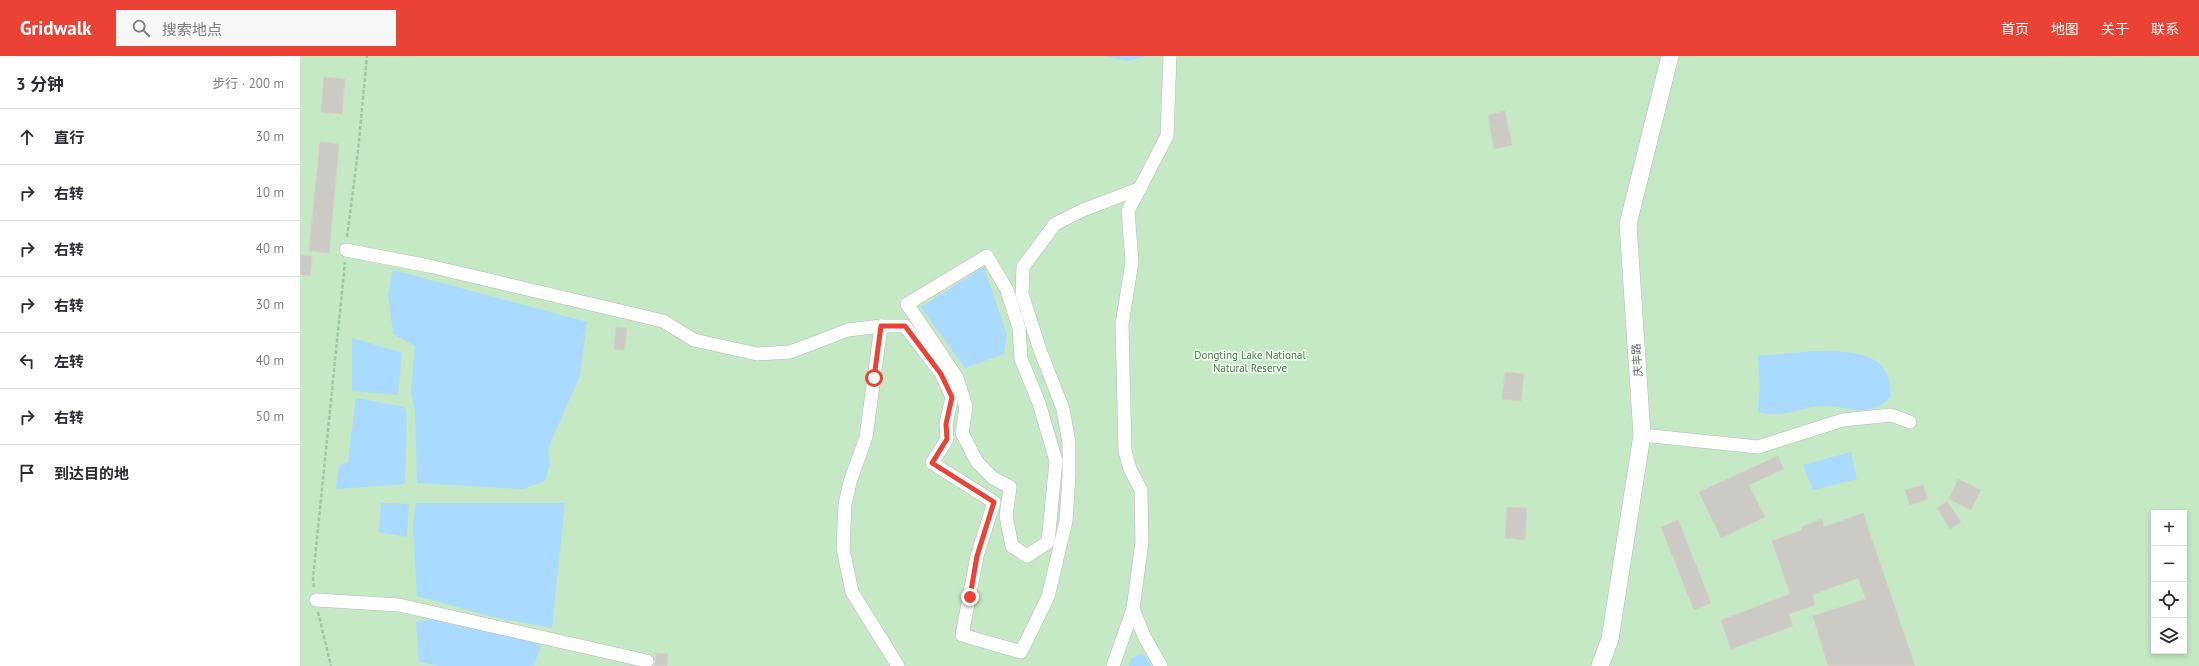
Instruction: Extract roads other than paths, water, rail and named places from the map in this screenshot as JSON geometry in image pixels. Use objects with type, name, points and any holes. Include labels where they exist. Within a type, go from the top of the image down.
[{"type":"street","points":[[1113,666],[1132,609],[1142,542],[1141,490],[1130,469],[1125,451],[1122,324],[1132,262],[1128,211],[1141,188],[1166,136],[1170,56]]},
{"type":"street","name":"庆丰路","points":[[1600,666],[1610,640],[1642,435],[1628,224],[1670,56]]},
{"type":"street","points":[[346,250],[430,266],[663,321],[694,340],[757,354],[790,352],[848,330],[881,326],[905,326],[941,374],[952,397],[946,424],[947,439],[932,463],[994,502],[977,556],[962,634],[1021,652],[1048,598],[1066,521],[1069,475],[1069,443],[1063,409],[1040,350],[1022,294],[1023,266],[1055,224],[1083,210],[1141,188]]},
{"type":"street","points":[[987,256],[1007,290],[1020,328],[1021,359],[1039,402],[1056,461],[1048,542],[1027,556],[1012,546],[1006,516],[1010,487],[993,478],[977,462],[962,433],[966,407],[957,378],[907,304],[987,256]]},
{"type":"street","points":[[881,326],[866,437],[850,482],[845,504],[843,549],[852,592],[898,666]]},
{"type":"street","points":[[1642,435],[1758,447],[1843,420],[1891,415],[1910,422]]},
{"type":"street","points":[[316,600],[399,605],[647,661]]},
{"type":"street","points":[[1132,609],[1160,666]]},
{"type":"water","points":[[1105,56],[1147,56],[1127,61]]},
{"type":"water","points":[[984,267],[1007,335],[1004,354],[965,368],[921,307]]},
{"type":"water","points":[[393,270],[587,322],[580,375],[548,449],[550,464],[545,481],[523,489],[417,483],[415,410],[411,393],[415,346],[393,334],[388,294]]},
{"type":"water","points":[[352,338],[402,353],[398,395],[352,391]]},
{"type":"water","points":[[1815,351],[1846,352],[1867,357],[1876,361],[1884,368],[1888,377],[1891,396],[1883,404],[1866,410],[1822,406],[1775,414],[1758,412],[1760,389],[1758,356]]},
{"type":"water","points":[[356,398],[405,407],[407,418],[405,484],[336,489],[339,465],[348,463]]},
{"type":"water","points":[[1851,452],[1857,479],[1813,490],[1803,465]]},
{"type":"water","points":[[381,503],[409,504],[407,537],[379,532]]},
{"type":"water","points":[[416,503],[565,503],[552,628],[493,617],[417,596],[413,525]]},
{"type":"water","points":[[438,618],[543,639],[534,666],[441,666],[419,662],[416,622]]},
{"type":"water","points":[[1139,654],[1146,656],[1151,666],[1129,666],[1131,659]]},
{"type":"park label","name":"Dongting Lake National Natural Reserve","points":[[1250,361]]}]
